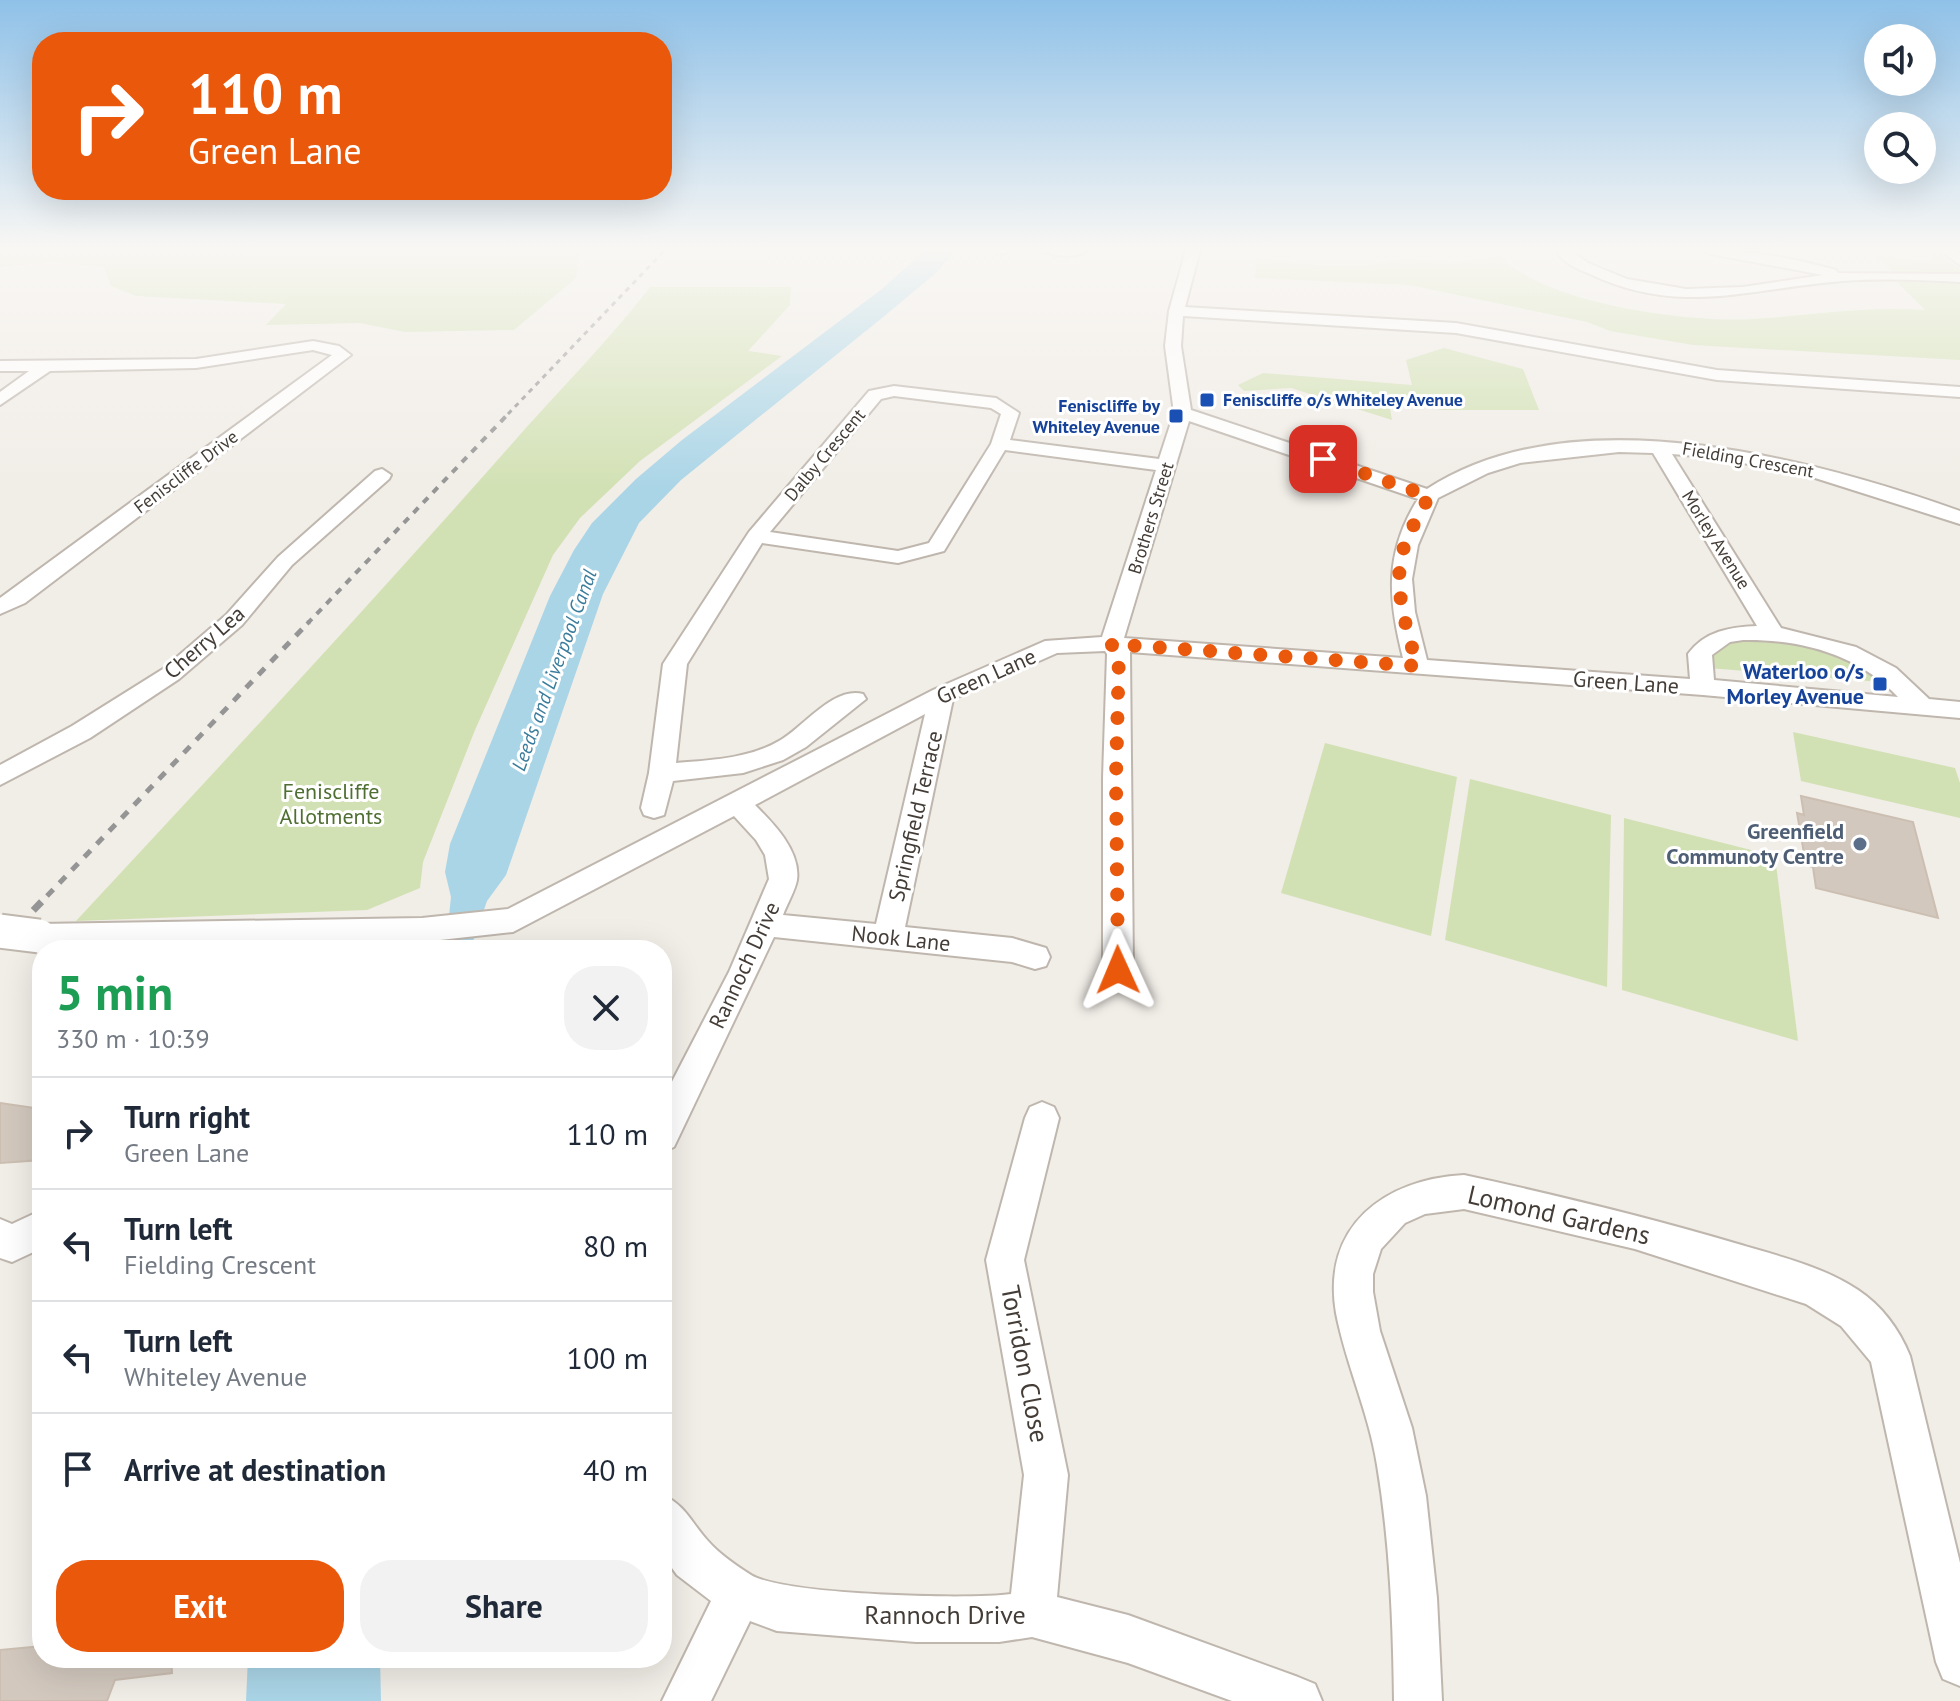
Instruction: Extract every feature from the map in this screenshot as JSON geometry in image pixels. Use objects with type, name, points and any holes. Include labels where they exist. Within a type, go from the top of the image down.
[{"type":"street","name":"Brothers Street","points":[[1111,644],[1183,413],[1173,346],[1174,329]]},
{"type":"street","points":[[1466,329],[1717,375],[1960,392]]},
{"type":"street","name":"Feniscliffe Drive","points":[[0,607],[29,589],[343,355],[333,348],[311,344],[258,356],[194,363],[47,365]]},
{"type":"street","points":[[0,366],[47,365]]},
{"type":"street","points":[[0,400],[47,365]]},
{"type":"street","name":"Dalby Crescent","points":[[662,773],[675,664],[756,536],[875,395],[894,391],[996,403],[1010,413],[1000,444],[937,547],[898,557],[756,536]]},
{"type":"street","points":[[1183,413],[1429,496],[1402,552],[1399,574],[1402,607],[1417,666]]},
{"type":"street","points":[[1000,444],[1167,466]]},
{"type":"street","name":"Fielding Crescent","points":[[1429,496],[1485,467],[1546,452],[1618,444],[1707,449],[1791,466],[1881,489],[1960,518]]},
{"type":"street","name":"Morley Avenue","points":[[1658,446],[1774,635]]},
{"type":"street","name":"Cherry Lea","points":[[0,776],[81,732],[171,674],[234,620],[285,561],[382,475]]},
{"type":"street","points":[[1703,687],[1700,654],[1711,644],[1725,636],[1774,635],[1820,642],[1859,656],[1883,669],[1923,708]]},
{"type":"street","points":[[1111,644],[1119,653],[1116,778],[1118,970]]},
{"type":"street","name":"Green Lane","points":[[267,940],[422,930],[513,920],[942,695],[1053,646],[1111,644],[1703,687],[1960,710]]},
{"type":"street","name":"Springfield Terrace","points":[[888,936],[942,695]]},
{"type":"street","points":[[654,808],[662,773],[744,765],[789,746],[833,710],[854,699]]},
{"type":"street","name":"Rannoch Drive","points":[[672,1116],[765,925],[783,879],[779,855],[766,833],[735,801]]},
{"type":"street","name":"Nook Lane","points":[[765,925],[1012,950],[1035,957]]},
{"type":"street","points":[[0,931],[39,936],[211,940]]},
{"type":"street","name":"Torridon Close","points":[[1032,1614],[1046,1475],[1005,1260],[1042,1118]]},
{"type":"street","name":"Lomond Gardens","points":[[1418,1701],[1416,1613],[1406,1504],[1391,1426],[1356,1308],[1354,1275],[1358,1256],[1370,1233],[1387,1212],[1438,1192],[1464,1192],[1635,1231],[1806,1284],[1825,1292],[1860,1315],[1876,1330],[1890,1356],[1960,1662]]},
{"type":"street","name":"Rannoch Drive","points":[[672,1531],[693,1559],[739,1594],[777,1608],[916,1619],[999,1619],[1032,1614],[1128,1639],[1298,1701]]},
{"type":"street","points":[[686,1701],[739,1594]]},
{"type":"green space","points":[[392,329],[515,329],[514,330],[405,332]]},
{"type":"green space","name":"Feniscliffe Allotments","points":[[615,329],[768,329],[748,351],[782,356],[640,461],[580,518],[553,555],[475,730],[423,862],[420,888],[367,910],[76,921],[403,566]]},
{"type":"green space","points":[[1606,329],[1960,329],[1960,360],[1693,345]]},
{"type":"green space","points":[[1444,348],[1523,369],[1539,410],[1443,410],[1389,402],[1392,420],[1291,388],[1244,391],[1238,385],[1263,373],[1412,385],[1406,360]]},
{"type":"green space","points":[[1752,639],[1821,648],[1854,661],[1881,682],[1708,668],[1711,653],[1721,645]]},
{"type":"green space","points":[[1793,732],[1955,768],[1960,783],[1960,818],[1801,781]]},
{"type":"green space","points":[[1325,743],[1457,777],[1431,936],[1281,893]]},
{"type":"green space","points":[[1470,779],[1611,815],[1607,987],[1445,940]]},
{"type":"green space","points":[[1624,818],[1775,856],[1798,1041],[1622,990]]},
{"type":"water","name":"Leeds and Liverpool Canal","points":[[829,329],[868,329],[681,480],[639,523],[603,594],[506,875],[487,901],[473,940],[437,940],[449,916],[451,897],[445,872],[450,844],[550,596],[592,523],[636,479],[682,440]]},
{"type":"water","points":[[248,1668],[380,1668],[381,1701],[246,1701]]},
{"type":"building","name":"Greenfield Communoty Centre","points":[[1801,796],[1913,822],[1938,918],[1816,888],[1813,867],[1806,865],[1797,813],[1804,815]]},
{"type":"building","points":[[0,1103],[32,1108],[32,1161],[0,1163]]},
{"type":"building","points":[[32,1647],[32,1668],[172,1668],[172,1673],[115,1680],[107,1701],[0,1701],[0,1650]]},
{"type":"railway","points":[[508,414],[589,329]]},
{"type":"railway","points":[[307,624],[510,412]]},
{"type":"railway","points":[[47,896],[309,622]]},
{"type":"railway","points":[[0,945],[49,894]]},
{"type":"place","name":"Feniscliffe o/s Whiteley Avenue","points":[[1207,400]]},
{"type":"place","name":"Feniscliffe by Whiteley Avenue","points":[[1176,416]]},
{"type":"place","name":"Waterloo o/s Morley Avenue","points":[[1880,684]]},
{"type":"place","name":"Greenfield Communoty Centre","points":[[1860,844]]},
{"type":"route","points":[[1118,970],[1116,778],[1119,653],[1111,644],[1417,666],[1402,607],[1399,574],[1402,552],[1429,496],[1323,459]]}]
